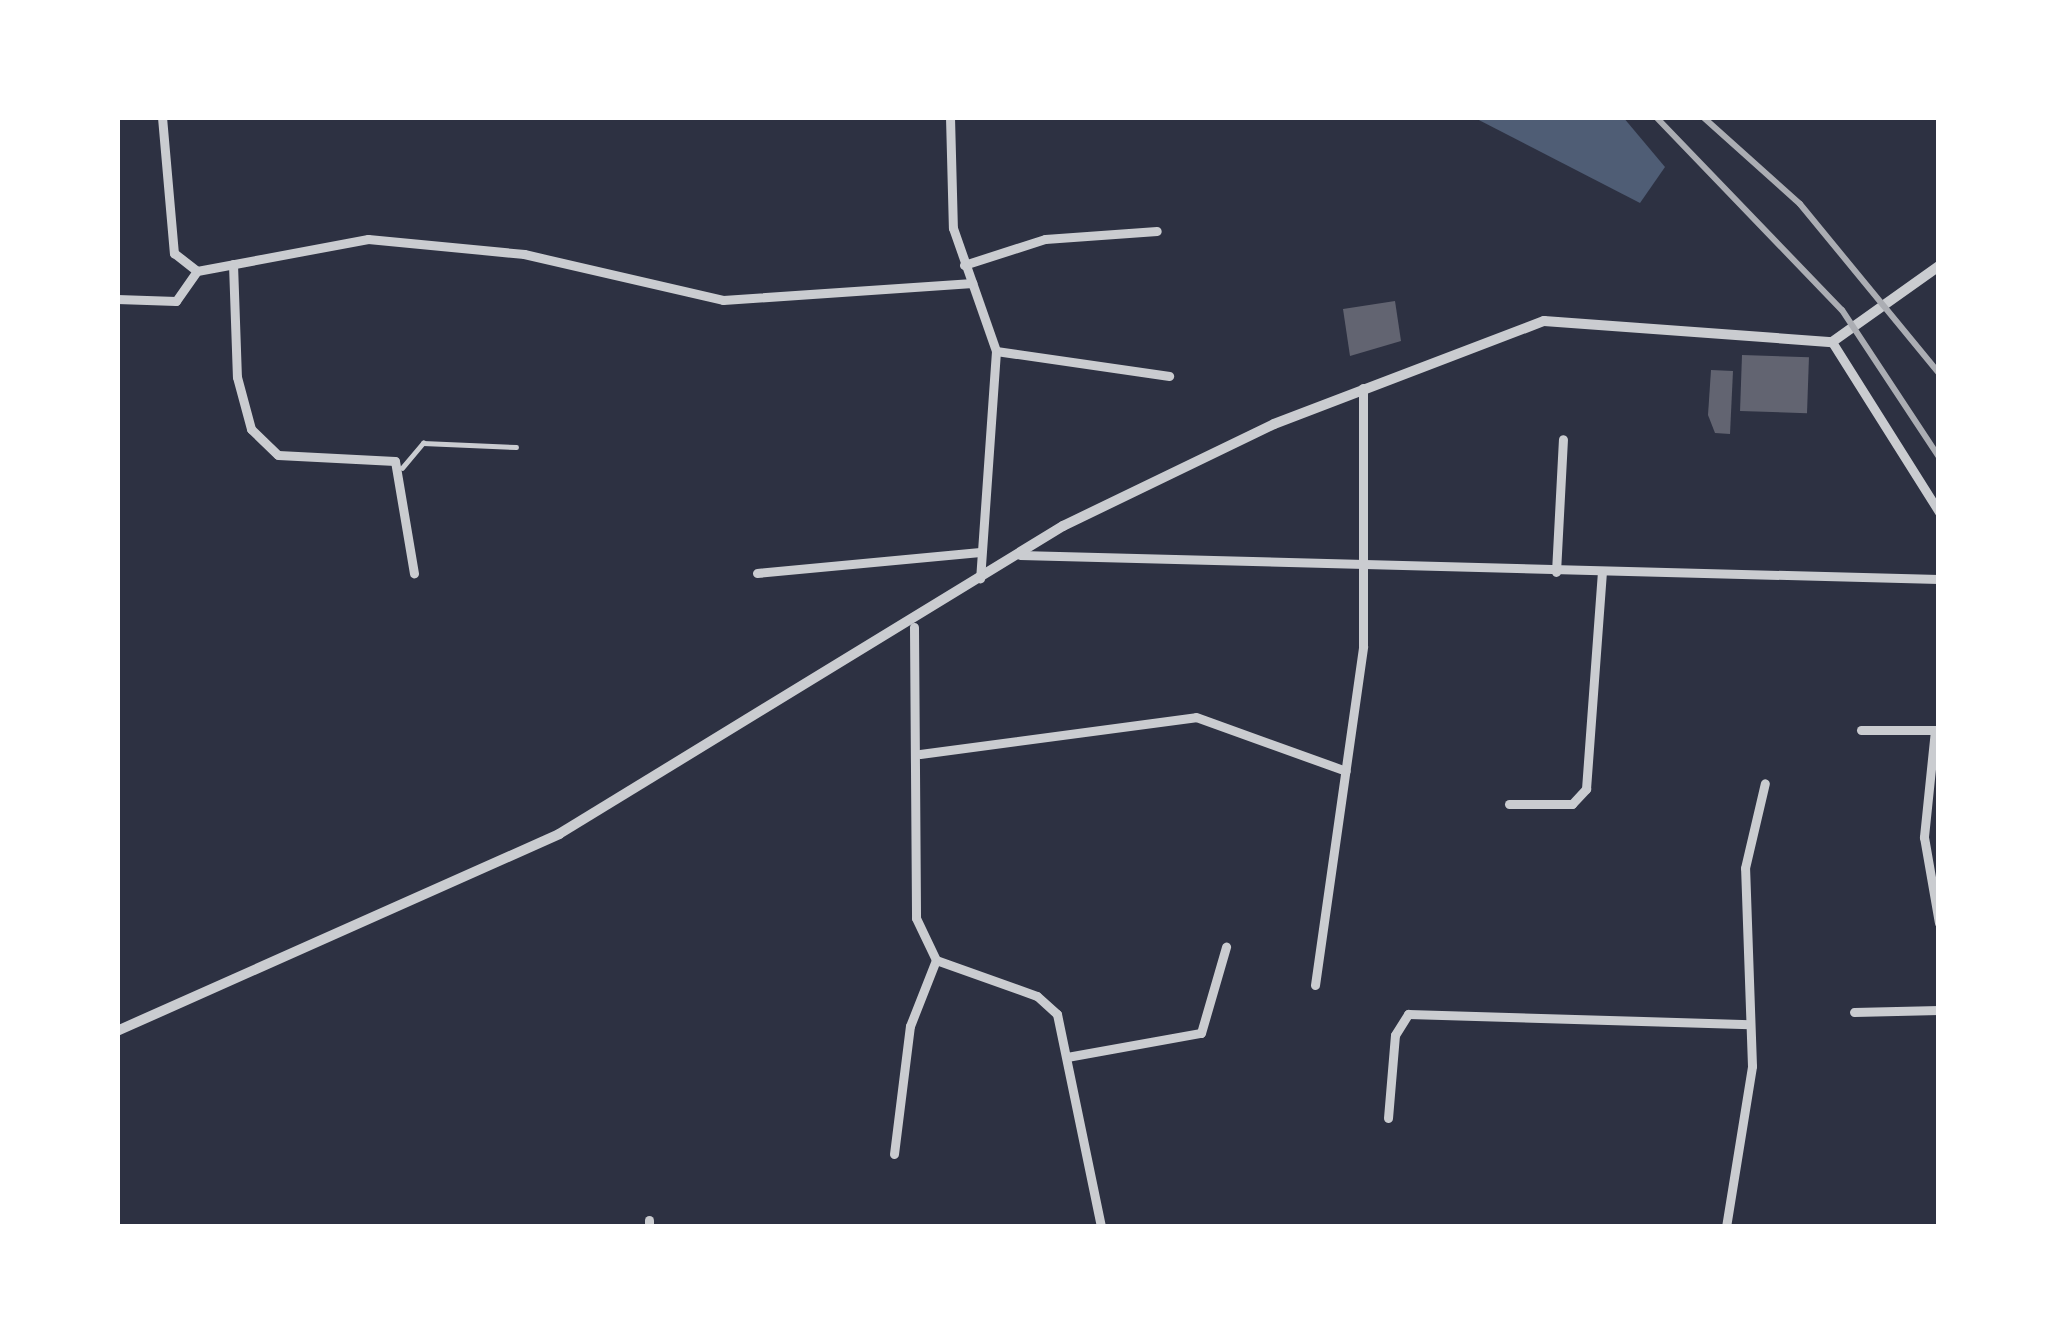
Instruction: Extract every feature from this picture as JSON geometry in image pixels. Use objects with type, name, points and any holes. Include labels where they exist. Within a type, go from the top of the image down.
[{"type":"street","points":[[163,117],[174,253],[196,271]]},
{"type":"street","points":[[950,117],[964,265],[996,351],[980,578]]},
{"type":"street","points":[[964,265],[1046,238],[1157,231]]},
{"type":"street","points":[[117,299],[176,302],[196,271],[368,239],[524,254],[724,300],[971,284]]},
{"type":"street","points":[[232,264],[237,377],[265,448],[403,468],[414,573]]},
{"type":"street","points":[[117,1031],[559,834],[914,627],[1020,555],[1363,388],[1486,336],[1578,317],[1772,346],[1832,342],[1939,266]]},
{"type":"street","points":[[1832,342],[1939,512]]},
{"type":"street","points":[[996,351],[1169,376]]},
{"type":"street","points":[[1315,985],[1346,771],[1364,560],[1363,388]]},
{"type":"street","points":[[1556,572],[1563,439]]},
{"type":"street","points":[[757,573],[980,552]]},
{"type":"street","points":[[1020,555],[1364,560],[1556,572],[1939,579]]},
{"type":"street","points":[[1509,804],[1572,804],[1586,789],[1602,572]]},
{"type":"street","points":[[894,1154],[910,1026],[936,960],[911,881],[920,754],[914,627]]},
{"type":"street","points":[[920,754],[1196,717],[1346,771]]},
{"type":"street","points":[[1861,730],[1937,730],[1924,837],[1939,923]]},
{"type":"street","points":[[1726,1227],[1750,1024],[1744,868],[1765,783]]},
{"type":"street","points":[[1067,1057],[1202,1033],[1226,947]]},
{"type":"street","points":[[936,960],[1037,996],[1057,1014],[1101,1227]]},
{"type":"street","points":[[1854,1012],[1939,1010]]},
{"type":"street","points":[[1388,1118],[1395,1035],[1408,1014],[1750,1024]]},
{"type":"lane","points":[[403,468],[423,443],[516,446]]},
{"type":"water","points":[[1473,117],[1623,117],[1665,167],[1640,203]]},
{"type":"building","points":[[1395,301],[1401,341],[1350,356],[1343,309]]},
{"type":"building","points":[[1742,355],[1809,357],[1807,413],[1740,411]]},
{"type":"building","points":[[1711,370],[1733,371],[1730,434],[1715,433],[1708,415]]},
{"type":"railway","points":[[1656,117],[1842,310],[1939,457]]},
{"type":"railway","points":[[1703,117],[1800,204],[1939,373]]}]
